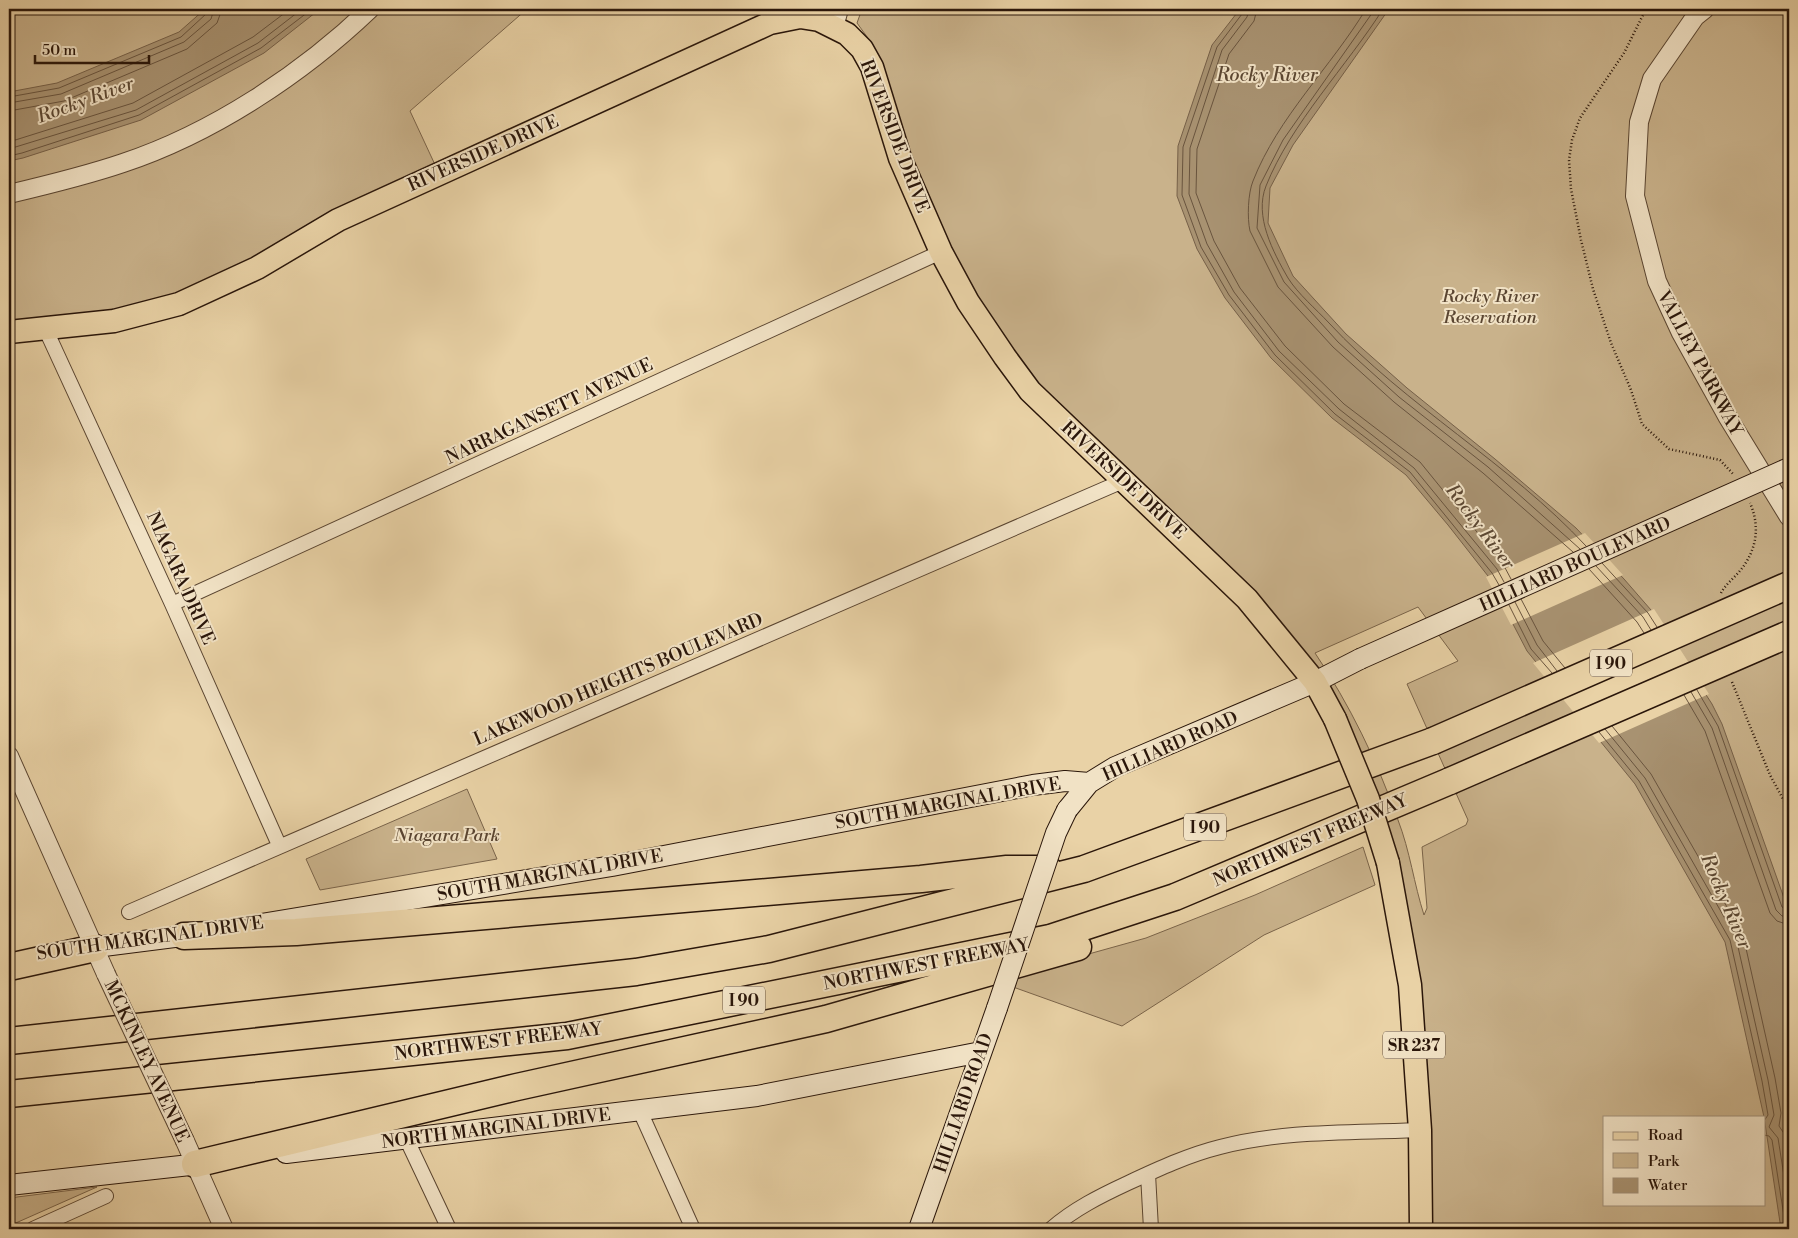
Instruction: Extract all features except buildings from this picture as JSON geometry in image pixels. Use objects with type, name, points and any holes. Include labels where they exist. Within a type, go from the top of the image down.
[{"type":"highway","name":"I 90","points":[[9,1041],[636,972],[769,949],[1084,869],[1150,847],[1433,741],[1789,585]]},
{"type":"highway","name":"NORTHWEST FREEWAY","points":[[9,1094],[567,1036],[1050,938],[1175,897],[1450,782],[1789,634]]},
{"type":"highway","points":[[190,1153],[517,1087],[826,1019],[1056,955],[1166,917],[1264,873],[1415,796]]},
{"type":"highway","points":[[184,936],[296,932],[921,879],[1007,868],[1084,869]]},
{"type":"highway","points":[[9,967],[94,948]]},
{"type":"main road","name":"RIVERSIDE DRIVE","points":[[9,332],[114,321],[179,304],[257,268],[346,216],[770,23],[800,17],[819,20],[837,18],[847,34],[862,49],[872,67],[900,158],[941,252],[968,302],[1030,391],[1247,598],[1315,682],[1335,718],[1368,799],[1388,863],[1410,985],[1420,1130],[1421,1229]]},
{"type":"main road","name":"HILLIARD BOULEVARD","points":[[1360,659],[1789,468]]},
{"type":"main road","name":"HILLIARD ROAD","points":[[919,1229],[1056,833],[1068,810],[1089,783],[1115,767],[1315,682],[1360,659]]},
{"type":"main road","name":"SOUTH MARGINAL DRIVE","points":[[9,957],[184,936],[612,866],[1033,785],[1065,781],[1089,783]]},
{"type":"main road","name":"NORTH MARGINAL DRIVE","points":[[9,1185],[190,1153],[406,1138],[640,1112],[757,1096],[981,1052]]},
{"type":"street","points":[[9,194],[64,181],[125,163],[222,118],[271,88],[328,46],[370,9]]},
{"type":"street","name":"VALLEY PARKWAY","points":[[1705,9],[1694,17],[1652,79],[1639,122],[1634,196],[1657,280],[1681,333],[1727,416],[1789,517]]},
{"type":"street","name":"NARRAGANSETT AVENUE","points":[[172,604],[941,252]]},
{"type":"street","name":"NIAGARA DRIVE","points":[[45,328],[172,604],[279,845]]},
{"type":"street","name":"LAKEWOOD HEIGHTS BOULEVARD","points":[[129,912],[279,845],[1123,481]]},
{"type":"street","name":"MCKINLEY AVENUE","points":[[9,756],[94,948],[224,1229]]},
{"type":"street","points":[[640,1112],[693,1229]]},
{"type":"street","points":[[1051,1229],[1070,1212],[1148,1174],[1176,1161],[1220,1147],[1267,1138],[1420,1130]]},
{"type":"street","points":[[406,1138],[449,1229]]},
{"type":"street","points":[[1148,1174],[1151,1229]]},
{"type":"street","points":[[33,1229],[106,1196]]},
{"type":"path","points":[[1646,9],[1624,52],[1580,118],[1572,140],[1569,160],[1571,189],[1581,240],[1605,325],[1631,390],[1642,424],[1668,449],[1720,460],[1736,478]]},
{"type":"path","points":[[1719,596],[1749,559],[1755,544],[1757,526],[1749,499]]},
{"type":"path","points":[[1730,677],[1770,775],[1789,810]]},
{"type":"green space","points":[[9,9],[527,9],[410,111],[437,169],[318,231],[147,308],[9,328]]},
{"type":"green space","name":"Rocky River Reservation","points":[[862,9],[1789,9],[1789,1229],[1422,1229],[1391,878],[1300,666],[1025,393],[913,180],[873,45],[857,23]],"holes":[[[1418,607],[1458,661],[1407,684],[1468,820],[1466,825],[1422,847],[1427,908],[1424,915],[1402,832],[1381,776],[1351,713],[1315,653]]]},
{"type":"green space","name":"Niagara Park","points":[[467,789],[497,859],[320,890],[306,859]]},
{"type":"green space","points":[[1363,847],[1375,885],[1264,935],[1122,1026],[1013,987],[1017,974],[1146,938],[1255,895]]},
{"type":"green space","points":[[97,1187],[9,1226],[9,1198]]},
{"type":"water","name":"Rocky River","points":[[205,9],[320,9],[264,53],[141,120],[9,161],[9,92],[57,83],[179,32]]},
{"type":"water","name":"Rocky River","points":[[1240,9],[1389,9],[1293,145],[1270,188],[1268,223],[1293,276],[1346,334],[1407,388],[1576,528],[1624,579],[1651,610],[1712,704],[1722,724],[1789,912],[1789,1229],[1781,1229],[1766,1130],[1766,1116],[1764,1116],[1725,942],[1635,784],[1527,651],[1488,576],[1448,525],[1406,475],[1332,418],[1271,358],[1225,298],[1197,249],[1177,196],[1178,146],[1212,45]]},
{"type":"pier","points":[[1585,533],[1623,575],[1511,625],[1486,577]]},
{"type":"pier","points":[[1654,609],[1709,694],[1599,743],[1533,663]]}]
